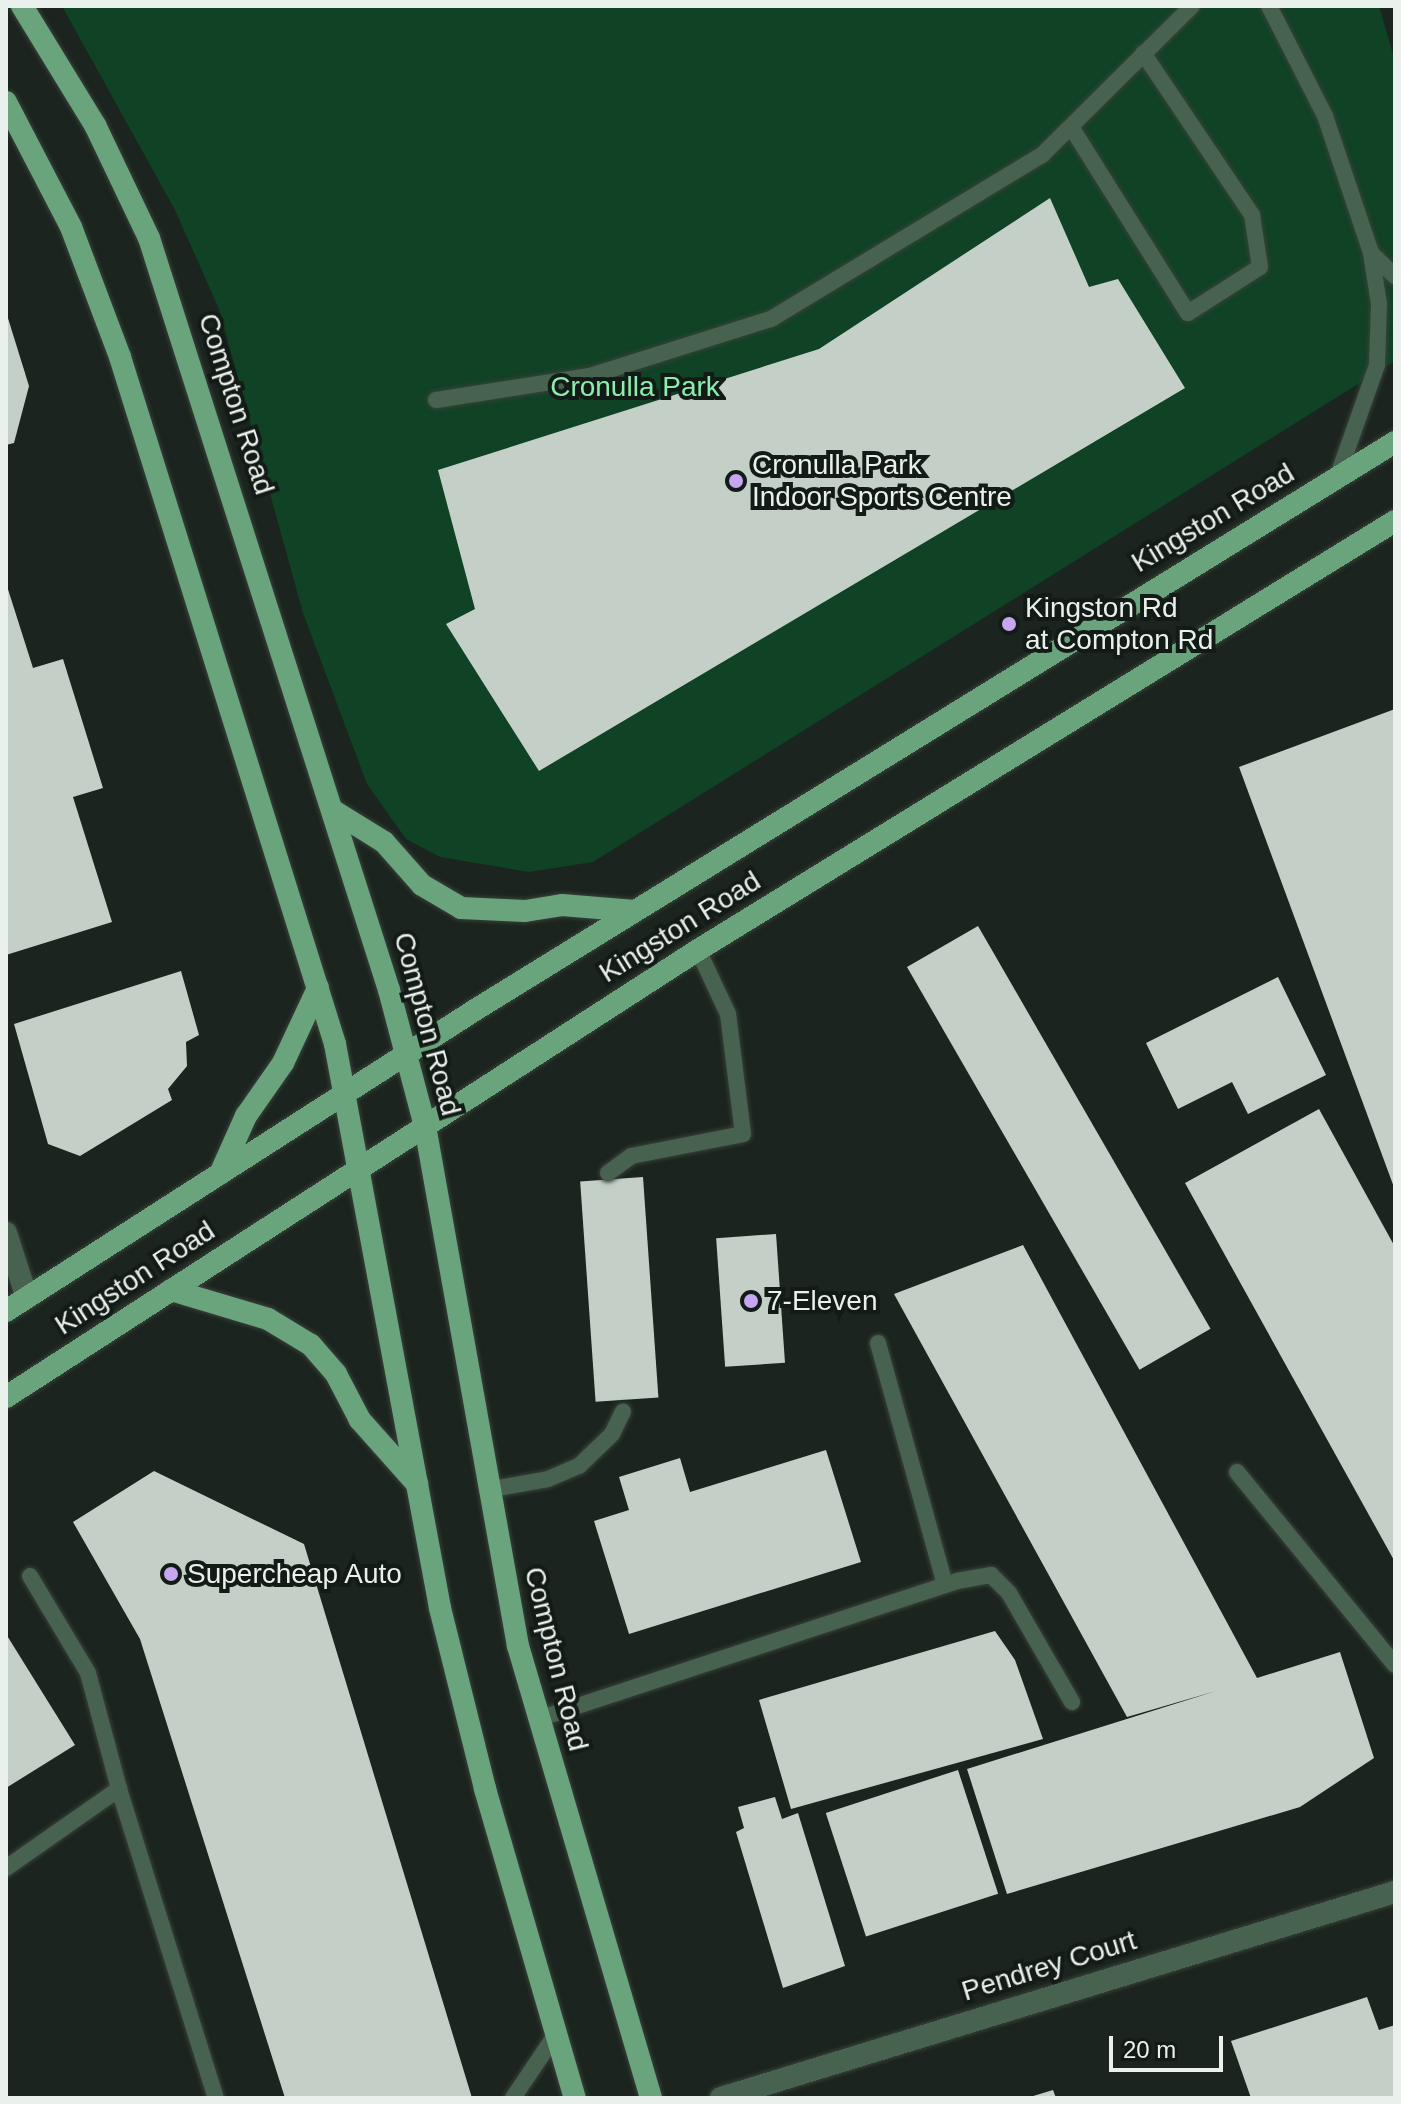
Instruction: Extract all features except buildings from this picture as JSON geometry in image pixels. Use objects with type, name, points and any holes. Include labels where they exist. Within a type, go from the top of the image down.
[{"type":"main road","name":"Compton Road","points":[[22,6],[95,125],[149,238],[334,811],[408,1056],[425,1126],[487,1490],[538,1719],[651,2098]]},
{"type":"main road","points":[[6,102],[40,163],[101,304],[318,988],[348,1094],[418,1485],[463,1702],[575,2098]]},
{"type":"main road","name":"Kingston Road","points":[[6,1311],[635,911],[1395,442]]},
{"type":"main road","name":"Kingston Road","points":[[6,1397],[698,950],[1395,521]]},
{"type":"main road","points":[[334,811],[384,842],[422,885],[461,908],[525,911],[562,905],[635,911]]},
{"type":"main road","points":[[220,1174],[246,1116],[283,1063],[318,988]]},
{"type":"main road","points":[[171,1290],[268,1319],[311,1345],[336,1374],[360,1420],[418,1485]]},
{"type":"street","points":[[6,1233],[27,1298]]},
{"type":"street","name":"Pendrey Court","points":[[721,2098],[1395,1892]]},
{"type":"lane","points":[[436,400],[590,376],[747,329],[1042,155],[1073,130],[1143,53],[1192,6]]},
{"type":"lane","points":[[1269,6],[1325,116],[1371,253],[1382,339],[1377,365],[1337,478]]},
{"type":"lane","points":[[1073,130],[1188,313],[1260,267],[1252,215],[1143,53]]},
{"type":"lane","points":[[1371,253],[1395,276]]},
{"type":"lane","points":[[608,1173],[631,1156],[743,1134],[731,1028],[698,950]]},
{"type":"lane","points":[[878,1343],[945,1585]]},
{"type":"lane","points":[[487,1490],[548,1479],[579,1466],[612,1434],[623,1411]]},
{"type":"lane","points":[[1237,1472],[1395,1665]]},
{"type":"lane","points":[[538,1719],[945,1585],[991,1575],[1009,1593],[1072,1702]]},
{"type":"lane","points":[[30,1576],[88,1673],[119,1789],[216,2098]]},
{"type":"lane","points":[[6,1868],[119,1789]]},
{"type":"lane","points":[[513,2098],[556,2034]]},
{"type":"green space","name":"Cronulla Park","points":[[62,6],[1379,6],[1395,61],[1395,361],[593,862],[529,872],[440,857],[406,839],[367,784],[303,613],[219,309],[175,210]]},
{"type":"place","name":"Cronulla Park Indoor Sports Centre","points":[[736,481]]},
{"type":"place","name":"Kingston Rd at Compton Rd","points":[[1009,624]]},
{"type":"place","name":"7-Eleven","points":[[751,1301]]},
{"type":"place","name":"Supercheap Auto","points":[[171,1574]]}]
